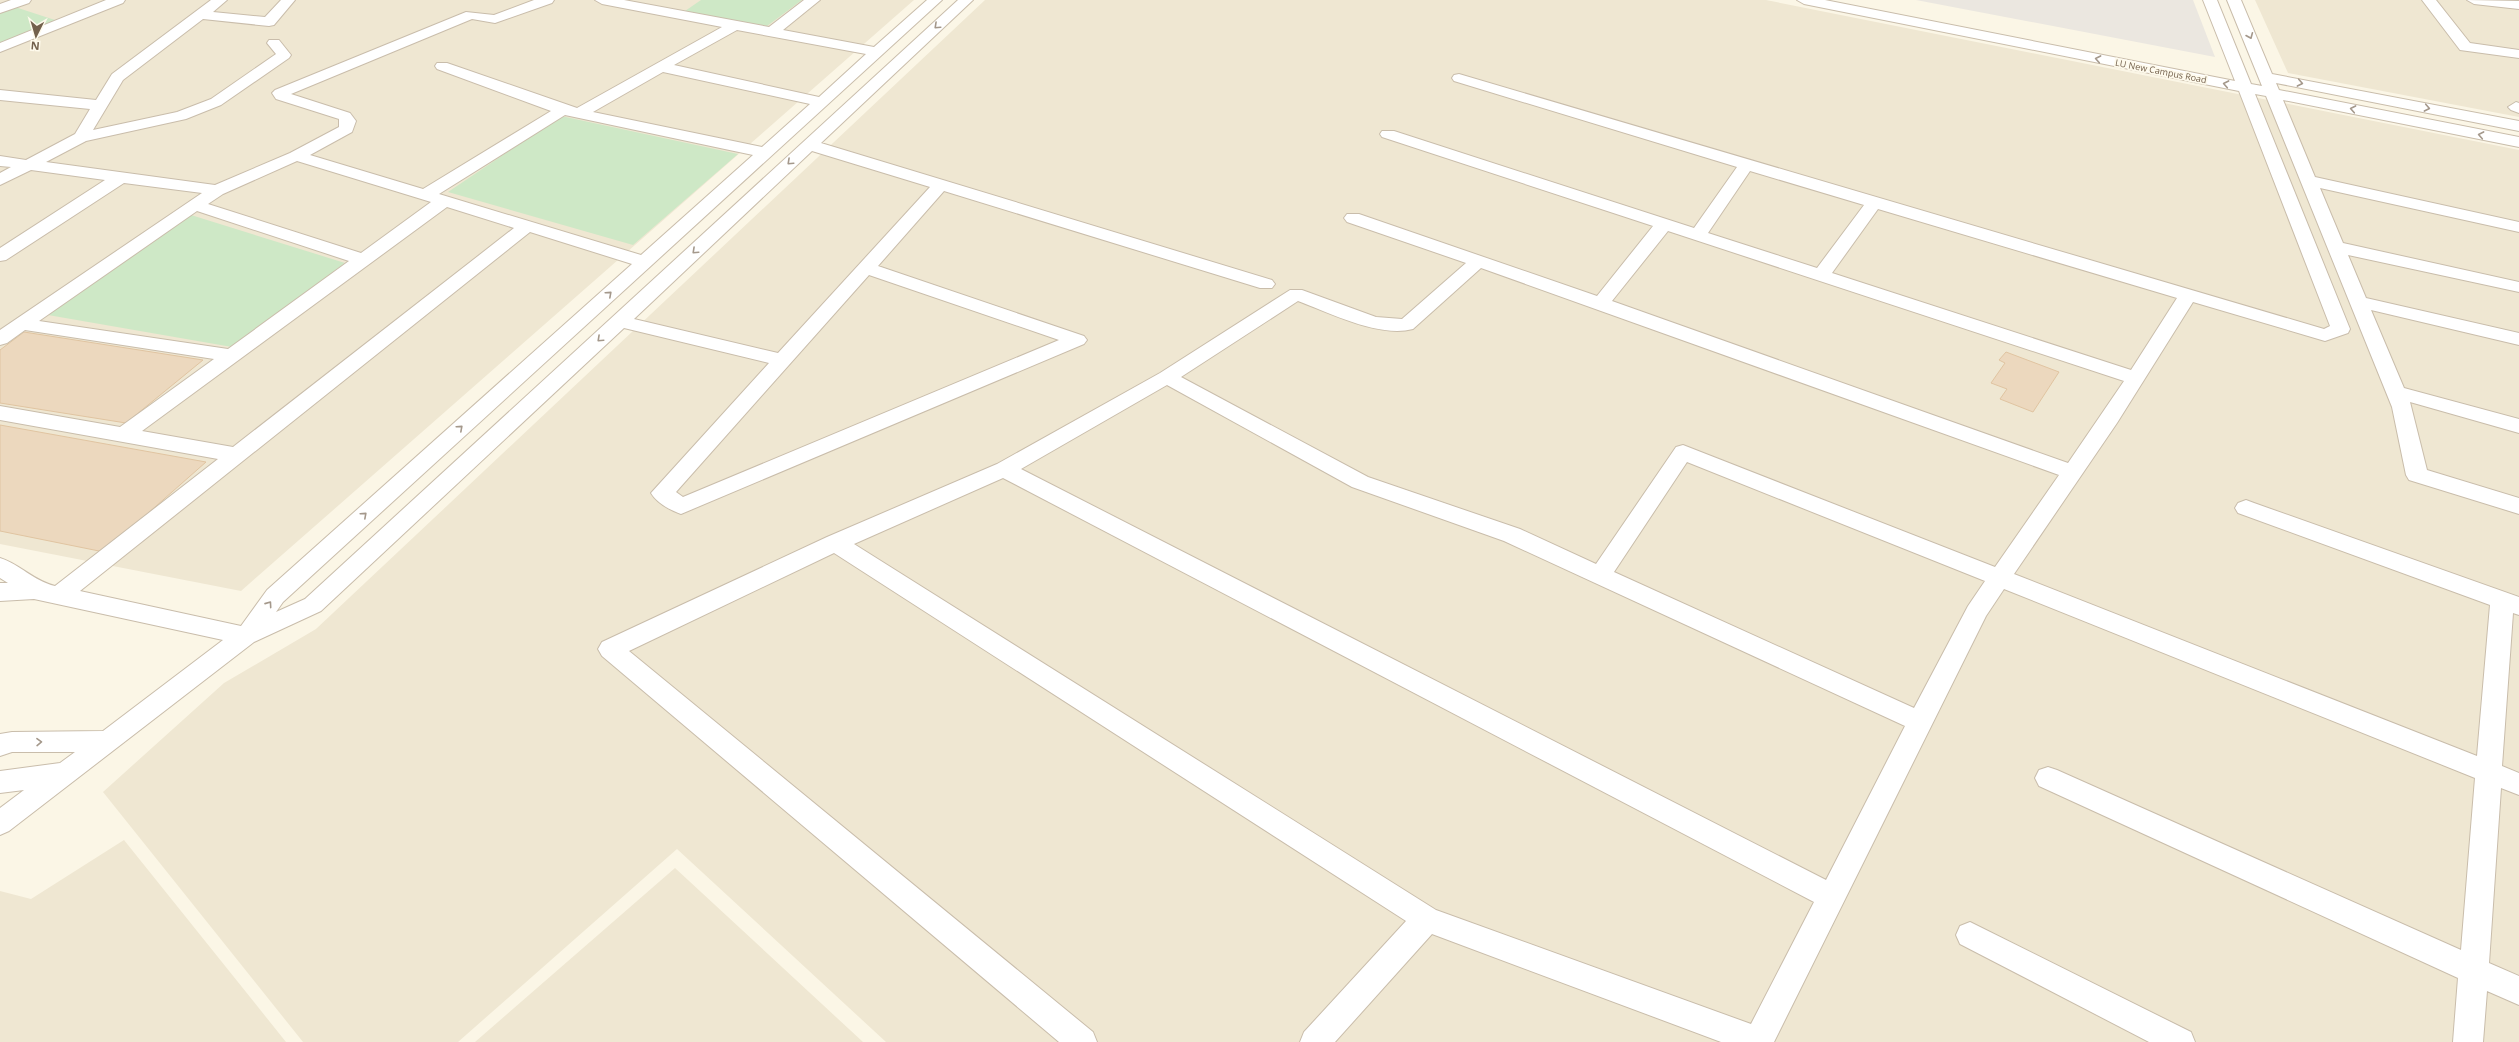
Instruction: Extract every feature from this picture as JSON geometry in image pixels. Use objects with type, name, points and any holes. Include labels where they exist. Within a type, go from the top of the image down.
[{"type":"street","points":[[0,9],[24,0]]},
{"type":"street","points":[[0,48],[118,0]]},
{"type":"street","points":[[81,138],[116,77],[203,15],[220,0]]},
{"type":"street","points":[[203,15],[269,22],[288,0]]},
{"type":"street","points":[[0,339],[217,190],[296,156],[346,129],[348,121],[345,116],[281,96],[280,92],[471,15],[495,19],[547,0]]},
{"type":"street","points":[[602,0],[878,52]]},
{"type":"street","points":[[668,12],[687,0]]},
{"type":"street","points":[[772,32],[813,0]]},
{"type":"street","points":[[246,636],[275,596],[935,0]]},
{"type":"street","points":[[0,823],[246,636],[313,605],[966,0]]},
{"type":"street","name":"LU New Campus Road","points":[[1804,0],[2519,142]]},
{"type":"street","points":[[1877,0],[2007,26]]},
{"type":"street","points":[[1459,78],[1874,203],[2325,335],[2340,328],[2210,0]]},
{"type":"street","points":[[2234,0],[2268,77],[2402,407],[2417,475],[2519,506]]},
{"type":"street","points":[[2429,0],[2465,47],[2519,54]]},
{"type":"street","points":[[2474,0],[2519,5]]},
{"type":"street","points":[[580,114],[735,25]]},
{"type":"street","points":[[0,180],[81,138],[181,116],[216,102],[284,55],[274,42]]},
{"type":"street","points":[[442,66],[563,110],[766,153]]},
{"type":"street","points":[[661,67],[822,102]]},
{"type":"street","points":[[2223,68],[2519,126]]},
{"type":"street","points":[[0,95],[100,106]]},
{"type":"street","points":[[426,195],[563,110]]},
{"type":"street","points":[[807,116],[833,122]]},
{"type":"street","points":[[1388,134],[2136,378]]},
{"type":"street","points":[[808,145],[1266,284]]},
{"type":"street","points":[[296,156],[645,262]]},
{"type":"street","points":[[0,161],[217,190]]},
{"type":"street","points":[[1698,235],[1746,165]]},
{"type":"street","points":[[0,256],[121,177]]},
{"type":"street","points":[[2310,181],[2519,227]]},
{"type":"street","points":[[866,268],[1077,340],[681,506],[662,494],[782,360],[941,185]]},
{"type":"street","points":[[123,435],[444,201]]},
{"type":"street","points":[[1821,275],[1874,203]]},
{"type":"street","points":[[195,205],[363,260]]},
{"type":"street","points":[[1353,218],[1601,303],[2072,472]]},
{"type":"street","points":[[1601,303],[1664,224]]},
{"type":"street","points":[[59,595],[527,226]]},
{"type":"street","points":[[2337,247],[2519,288]]},
{"type":"street","points":[[1082,1042],[610,649],[835,543],[1004,469],[1168,376],[1296,294],[1372,322],[1406,325],[1478,261]]},
{"type":"street","points":[[835,543],[1427,919],[1758,1041],[1976,612],[2136,378],[2189,294]]},
{"type":"street","points":[[2359,302],[2519,339]]},
{"type":"street","points":[[620,321],[782,360]]},
{"type":"street","points":[[22,324],[232,356]]},
{"type":"street","points":[[1168,376],[1360,482],[1512,535],[1920,722]]},
{"type":"street","points":[[2396,392],[2519,426]]},
{"type":"street","points":[[0,413],[237,455]]},
{"type":"street","points":[[1600,575],[1683,452],[2000,576],[2519,784]]},
{"type":"street","points":[[1004,469],[1831,897]]},
{"type":"street","points":[[2246,508],[2511,603],[2489,772],[2468,1042]]},
{"type":"street","points":[[0,566],[34,590]]},
{"type":"street","points":[[0,592],[34,590],[246,636]]},
{"type":"street","points":[[0,745],[12,742],[107,742]]},
{"type":"street","points":[[0,782],[67,772]]},
{"type":"street","points":[[2048,778],[2519,991]]},
{"type":"street","points":[[1315,1042],[1427,919]]},
{"type":"street","points":[[1970,935],[2180,1042]]},
{"type":"shaded area","points":[[0,0],[914,0],[241,591],[0,544]]},
{"type":"shaded area","points":[[985,0],[1766,0],[2519,150],[2519,1042],[886,1042],[677,849],[458,1042],[303,1042],[103,792],[224,683],[316,629]]},
{"type":"shaded area","points":[[1916,0],[2193,0],[2215,57]]},
{"type":"shaded area","points":[[2255,0],[2519,0],[2519,117],[2288,73]]},
{"type":"shaded area","points":[[124,840],[286,1042],[0,1042],[0,891],[31,899]]},
{"type":"shaded area","points":[[675,868],[863,1042],[475,1042]]},
{"type":"green space","points":[[701,0],[802,0],[767,26],[685,11]]},
{"type":"green space","points":[[15,7],[58,21],[0,44],[0,12]]},
{"type":"green space","points":[[561,116],[738,154],[633,245],[448,192]]},
{"type":"green space","points":[[191,215],[345,263],[232,347],[48,315]]},
{"type":"building","points":[[24,332],[203,360],[126,423],[0,403],[0,350]]},
{"type":"building","points":[[2006,352],[2059,372],[2033,412],[2000,399],[2007,389],[1991,383],[2005,363],[1999,360]]},
{"type":"building","points":[[0,425],[206,462],[104,552],[0,531]]}]
